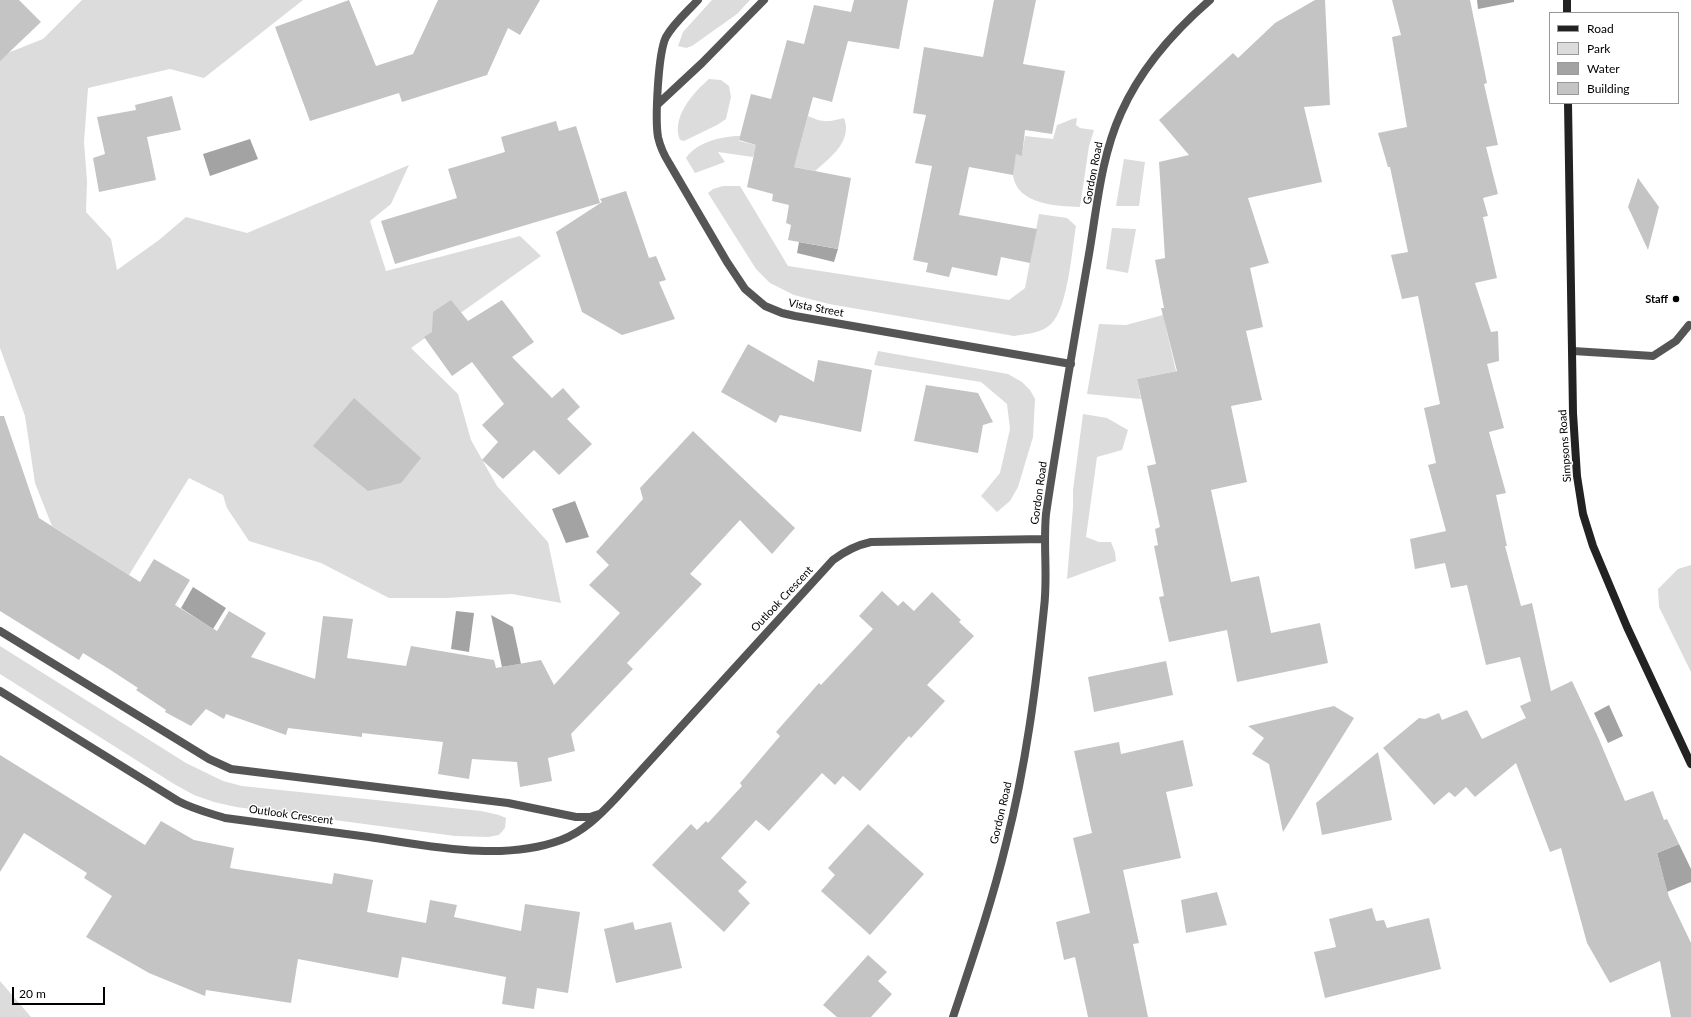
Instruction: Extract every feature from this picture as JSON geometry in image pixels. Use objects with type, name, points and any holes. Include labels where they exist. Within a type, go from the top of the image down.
[{"type":"main road","points":[[1567,0],[1567,12]]},
{"type":"main road","name":"Simpsons Road","points":[[1568,104],[1574,455],[1579,493],[1591,540],[1627,627],[1691,764]]},
{"type":"street","name":"Vista Street","points":[[698,0],[672,28],[663,45],[660,60],[656,116],[658,136],[666,157],[727,262],[746,289],[759,302],[782,313],[795,316],[1071,364]]},
{"type":"street","points":[[658,104],[702,63],[764,0]]},
{"type":"street","name":"Gordon Road","points":[[953,1017],[1007,843],[1020,782],[1028,737],[1046,591],[1044,539],[1049,492],[1107,156],[1112,136],[1128,100],[1145,71],[1171,37],[1210,0]]},
{"type":"street","points":[[1573,351],[1654,356],[1676,341],[1689,325]]},
{"type":"street","name":"Outlook Crescent","points":[[0,691],[191,808],[226,818],[423,845],[496,850],[522,850],[560,840],[585,827],[602,813],[833,560],[847,550],[858,545],[871,542],[1044,539]]},
{"type":"street","points":[[0,631],[209,759],[231,769],[508,803],[576,816],[590,817],[602,813]]},
{"type":"green space","points":[[82,0],[303,0],[204,78],[170,69],[88,88],[84,142],[87,181],[86,212],[111,239],[117,270],[159,240],[186,217],[247,233],[409,165],[391,204],[370,221],[386,271],[520,236],[541,256],[411,348],[458,394],[471,440],[497,486],[548,542],[561,603],[512,594],[446,598],[389,598],[321,563],[249,541],[227,508],[223,495],[189,478],[129,575],[52,526],[35,483],[25,416],[0,348],[0,56],[43,39]]},
{"type":"green space","points":[[712,0],[750,0],[737,14],[692,46],[686,48],[678,46],[683,32]]},
{"type":"green space","points":[[709,79],[721,80],[729,86],[731,97],[726,119],[684,141],[680,140],[678,123],[681,114],[690,98]]},
{"type":"green space","points":[[808,116],[826,121],[844,118],[846,126],[843,141],[833,155],[815,171],[790,166],[791,160],[754,154],[753,157],[718,152],[725,162],[695,173],[686,158],[691,152],[710,141],[726,137],[740,136],[739,141],[797,155]]},
{"type":"green space","points":[[1077,118],[1076,125],[1080,128],[1094,130],[1089,146],[1080,207],[1061,206],[1040,202],[1022,193],[1016,186],[1013,176],[1013,168],[1016,154],[1022,155],[1025,136],[1053,139],[1057,125]]},
{"type":"green space","points":[[1124,159],[1145,162],[1139,206],[1116,206]]},
{"type":"green space","points":[[723,186],[740,186],[788,266],[1009,300],[1025,288],[1039,214],[1067,218],[1076,226],[1062,305],[1057,316],[1047,327],[1034,333],[1014,336],[829,304],[794,295],[770,283],[756,269],[708,193],[713,189]]},
{"type":"green space","points":[[1112,228],[1136,229],[1128,273],[1106,269]]},
{"type":"green space","points":[[1163,315],[1176,371],[1137,379],[1141,399],[1087,394],[1099,324],[1126,325]]},
{"type":"green space","points":[[878,351],[1008,374],[1022,382],[1030,390],[1035,399],[1033,437],[1018,487],[1010,501],[997,512],[981,496],[1000,473],[1010,429],[1007,404],[981,382],[874,365]]},
{"type":"green space","points":[[1083,414],[1107,418],[1128,430],[1122,450],[1097,457],[1086,537],[1099,542],[1111,542],[1115,552],[1116,561],[1067,579],[1073,490]]},
{"type":"green space","points":[[1691,565],[1691,672],[1659,607],[1658,589],[1678,569]]},
{"type":"green space","points":[[0,646],[186,763],[223,781],[242,786],[481,811],[506,818],[505,828],[499,835],[488,837],[455,836],[236,807],[214,802],[194,795],[174,784],[0,674]]},
{"type":"green space","points":[[0,981],[31,1017],[0,1017]]},
{"type":"water","points":[[1477,0],[1514,0],[1514,2],[1478,9]]},
{"type":"water","points":[[250,139],[258,159],[210,176],[203,154]]},
{"type":"water","points":[[799,242],[838,249],[834,262],[797,253]]},
{"type":"water","points":[[575,501],[589,537],[566,543],[552,509]]},
{"type":"water","points":[[193,587],[226,608],[213,629],[181,608]]},
{"type":"water","points":[[456,611],[474,613],[469,652],[451,649]]},
{"type":"water","points":[[491,615],[513,627],[521,664],[502,667]]},
{"type":"water","points":[[1609,705],[1623,736],[1608,743],[1594,713]]},
{"type":"water","points":[[1679,844],[1691,869],[1691,882],[1667,892],[1657,853]]},
{"type":"building","points":[[0,0],[19,0],[41,22],[0,61]]},
{"type":"building","points":[[349,0],[376,66],[413,54],[438,0],[540,0],[520,35],[508,28],[487,75],[402,102],[399,93],[310,121],[275,27]]},
{"type":"building","points":[[854,0],[908,0],[899,49],[848,41],[832,102],[813,97],[794,167],[851,178],[838,249],[788,240],[791,225],[786,223],[789,205],[772,201],[773,194],[747,187],[756,145],[739,140],[751,94],[771,99],[787,40],[804,44],[814,5],[851,12]]},
{"type":"building","points":[[994,0],[1036,0],[1023,64],[1065,71],[1052,134],[1025,130],[1022,156],[1016,154],[1013,175],[969,167],[959,215],[1037,229],[1030,263],[1001,257],[997,276],[952,267],[949,277],[926,272],[928,263],[913,260],[932,166],[915,163],[926,115],[913,113],[924,47],[983,57]]},
{"type":"building","points":[[1315,0],[1325,0],[1330,105],[1304,107],[1322,182],[1248,198],[1269,263],[1250,268],[1263,327],[1246,331],[1262,400],[1231,406],[1247,482],[1211,490],[1231,582],[1259,576],[1271,633],[1320,623],[1328,663],[1237,682],[1227,630],[1169,642],[1159,597],[1164,596],[1154,546],[1158,545],[1155,529],[1160,527],[1147,466],[1156,464],[1137,379],[1177,371],[1161,308],[1164,308],[1155,260],[1165,258],[1159,162],[1189,155],[1159,120],[1233,53],[1238,58],[1275,23]]},
{"type":"building","points":[[1392,0],[1470,0],[1487,83],[1484,84],[1498,145],[1486,147],[1498,194],[1483,198],[1488,216],[1483,217],[1497,278],[1475,283],[1491,332],[1498,331],[1499,361],[1487,364],[1504,428],[1489,432],[1506,493],[1496,495],[1507,546],[1505,546],[1521,606],[1532,603],[1551,691],[1572,681],[1625,801],[1653,791],[1664,820],[1667,819],[1679,844],[1657,853],[1669,897],[1691,943],[1691,1017],[1671,1017],[1660,961],[1610,983],[1587,943],[1561,848],[1550,852],[1516,763],[1475,797],[1466,787],[1455,797],[1449,792],[1434,805],[1383,748],[1419,718],[1425,719],[1439,713],[1442,720],[1467,710],[1482,739],[1526,718],[1520,706],[1531,701],[1520,657],[1486,665],[1467,585],[1451,588],[1445,563],[1415,569],[1410,539],[1446,531],[1428,465],[1436,463],[1424,408],[1440,404],[1418,296],[1402,299],[1391,255],[1408,252],[1390,167],[1388,167],[1378,133],[1407,127],[1392,37],[1401,35]]},
{"type":"building","points":[[172,96],[181,130],[147,137],[156,180],[99,192],[93,158],[105,154],[97,117],[136,110],[135,105]]},
{"type":"building","points":[[556,121],[559,131],[576,126],[600,203],[395,264],[381,221],[457,198],[448,169],[505,152],[501,137]]},
{"type":"building","points":[[1638,178],[1659,207],[1648,250],[1628,207]]},
{"type":"building","points":[[626,191],[649,258],[656,256],[666,280],[659,282],[675,319],[622,335],[582,312],[556,232],[602,202],[600,199]]},
{"type":"building","points":[[451,300],[468,321],[502,300],[534,342],[512,357],[552,398],[563,388],[580,407],[567,419],[592,444],[559,475],[534,450],[503,479],[482,460],[498,442],[482,425],[504,404],[472,362],[452,376],[424,337],[432,332],[433,312]]},
{"type":"building","points":[[748,344],[814,382],[818,360],[872,370],[861,432],[780,415],[776,423],[721,392]]},
{"type":"building","points":[[926,385],[978,393],[993,422],[983,425],[978,453],[914,441]]},
{"type":"building","points":[[354,398],[421,458],[401,483],[368,491],[313,446]]},
{"type":"building","points":[[0,416],[4,416],[39,518],[140,582],[154,559],[190,580],[175,605],[217,631],[229,611],[266,633],[251,657],[315,679],[323,616],[353,619],[347,658],[406,666],[411,646],[494,660],[496,668],[541,660],[554,685],[620,613],[589,585],[609,565],[596,552],[643,499],[640,488],[693,431],[795,528],[772,554],[740,520],[690,574],[702,584],[627,663],[633,669],[571,734],[575,751],[548,758],[552,781],[520,787],[517,762],[472,759],[469,779],[438,774],[443,742],[362,733],[362,737],[288,728],[286,735],[226,714],[224,719],[206,709],[191,726],[165,712],[166,710],[136,690],[138,688],[83,653],[79,660],[0,611]]},
{"type":"building","points":[[882,591],[898,606],[903,601],[914,611],[932,592],[961,620],[959,622],[974,636],[927,685],[945,701],[911,738],[909,736],[860,791],[843,776],[835,785],[822,773],[769,831],[756,820],[721,858],[747,882],[738,891],[750,903],[724,932],[652,865],[691,824],[697,830],[706,821],[708,823],[742,786],[740,783],[780,736],[776,732],[819,683],[821,685],[873,629],[859,616]]},
{"type":"building","points":[[1166,661],[1173,695],[1094,712],[1088,677]]},
{"type":"building","points":[[1334,706],[1354,718],[1283,832],[1269,764],[1252,754],[1264,738],[1248,726]]},
{"type":"building","points":[[1183,740],[1193,786],[1166,792],[1181,858],[1123,870],[1139,943],[1133,944],[1148,1017],[1088,1017],[1075,957],[1064,960],[1056,922],[1090,913],[1073,838],[1092,833],[1074,751],[1119,742],[1121,754]]},
{"type":"building","points":[[1378,752],[1392,820],[1322,835],[1316,803]]},
{"type":"building","points":[[0,755],[145,845],[161,821],[194,840],[234,848],[230,868],[332,884],[334,873],[373,880],[367,912],[426,923],[430,900],[457,905],[454,917],[521,931],[525,904],[580,912],[568,993],[537,988],[534,1009],[502,1004],[506,977],[402,957],[398,978],[298,959],[291,1003],[206,990],[205,996],[149,973],[86,937],[112,896],[84,878],[87,873],[24,833],[0,872]]},
{"type":"building","points":[[868,824],[924,874],[870,935],[821,891],[835,875],[828,868]]},
{"type":"building","points":[[1217,892],[1227,925],[1186,933],[1181,900]]},
{"type":"building","points":[[1372,908],[1376,921],[1384,920],[1387,928],[1429,918],[1441,969],[1325,998],[1314,952],[1336,947],[1329,919]]},
{"type":"building","points":[[633,922],[635,930],[671,922],[682,968],[616,983],[604,929]]},
{"type":"building","points":[[868,955],[887,972],[878,981],[892,994],[871,1017],[837,1017],[823,1005]]},
{"type":"place","name":"Staff","points":[[1676,299]]}]
